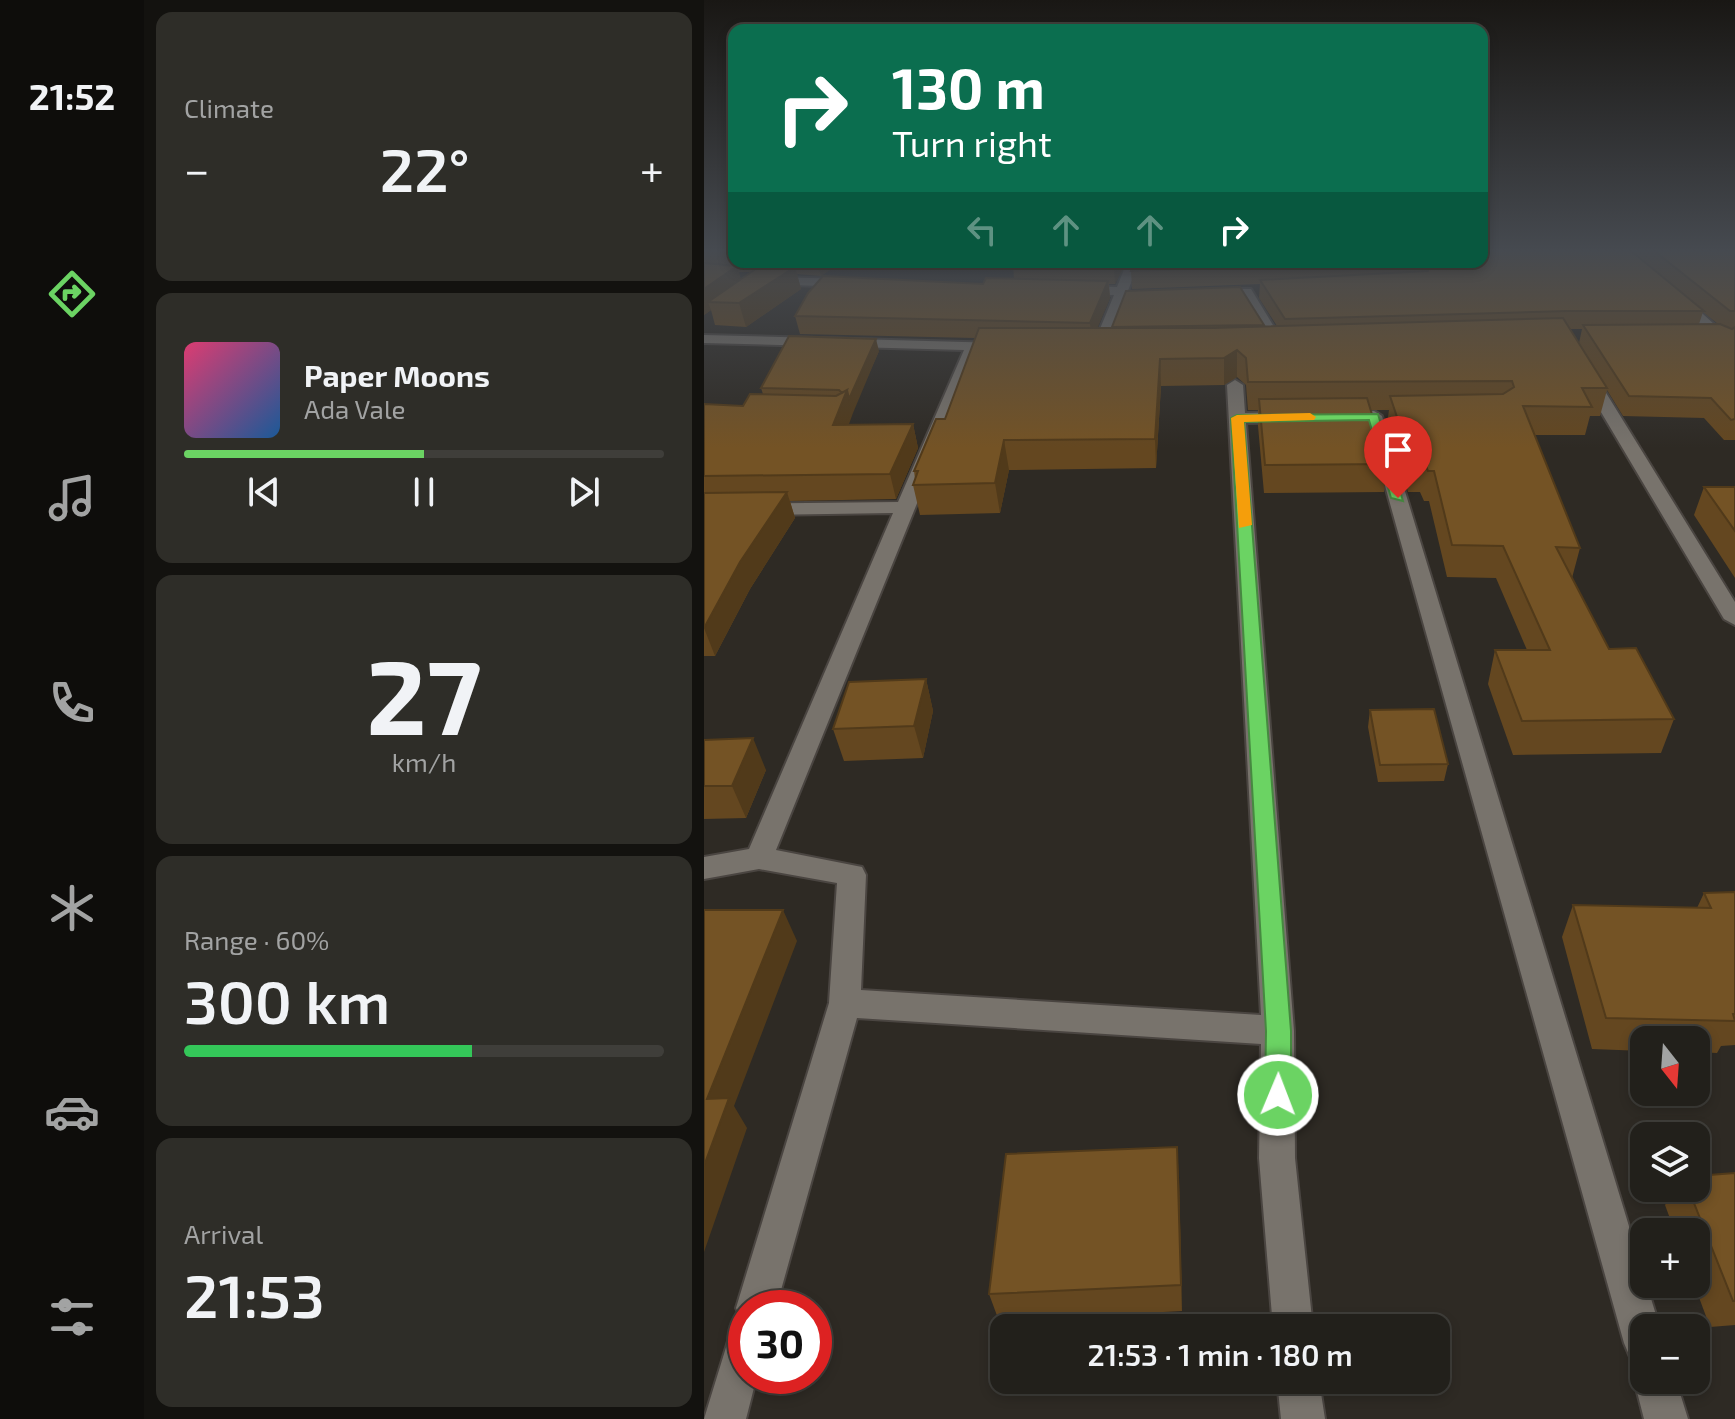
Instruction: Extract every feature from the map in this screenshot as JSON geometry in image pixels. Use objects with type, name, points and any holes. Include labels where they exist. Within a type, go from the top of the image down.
[{"type":"street","points":[[1098,348],[1114,316]]},
{"type":"street","points":[[1257,316],[1270,346],[1300,345]]},
{"type":"street","points":[[1702,316],[1727,336],[1735,351]]},
{"type":"street","points":[[1688,336],[1727,336]]},
{"type":"street","points":[[704,339],[1020,347]]},
{"type":"street","points":[[759,858],[973,347]]},
{"type":"street","points":[[1579,363],[1735,619]]},
{"type":"street","points":[[1235,385],[1278,1031],[1277,1158],[1292,1314]]},
{"type":"street","points":[[1237,418],[1382,416],[1636,1314]]},
{"type":"street","points":[[704,510],[905,507]]},
{"type":"street","points":[[704,868],[759,858],[852,875],[845,1003],[761,1290]]},
{"type":"street","points":[[845,1003],[1278,1031]]},
{"type":"street","points":[[724,1419],[731,1394]]},
{"type":"street","points":[[1300,1394],[1303,1419]]},
{"type":"street","points":[[1659,1394],[1666,1419]]},
{"type":"building","points":[[804,316],[1093,316],[1090,323]]},
{"type":"building","points":[[1116,316],[1258,316],[1264,325],[1112,327]]},
{"type":"building","points":[[1283,316],[1383,316],[1285,319]]},
{"type":"building","points":[[1563,318],[1607,388],[1582,388],[1592,407],[1523,406],[1580,548],[1556,547],[1609,649],[1636,648],[1674,719],[1522,721],[1495,650],[1550,650],[1503,546],[1452,545],[1434,471],[1428,471],[1424,462],[1412,462],[1390,396],[1503,394],[1514,387],[1512,381],[1248,382],[1246,358],[1237,350],[1224,358],[1160,359],[1155,439],[1004,440],[995,483],[913,485],[918,471],[914,471],[936,419],[945,419],[979,328],[1213,328]]},
{"type":"building","points":[[1720,324],[1732,329],[1735,327],[1735,419],[1731,420],[1711,398],[1629,396],[1583,325]]},
{"type":"building","points":[[789,336],[876,339],[849,399],[847,390],[842,393],[839,390],[761,388]]},
{"type":"building","points":[[847,390],[833,425],[913,424],[890,474],[704,476],[704,404],[743,406],[750,394],[836,396]]},
{"type":"building","points":[[1367,398],[1387,464],[1265,465],[1259,399]]},
{"type":"building","points":[[1704,487],[1735,487],[1735,531]]},
{"type":"building","points":[[787,492],[740,562],[704,628],[704,493]]},
{"type":"building","points":[[926,679],[914,726],[833,729],[849,682]]},
{"type":"building","points":[[1434,709],[1448,764],[1380,765],[1370,710]]},
{"type":"building","points":[[753,738],[732,786],[704,786],[704,740]]},
{"type":"building","points":[[1735,892],[1735,1021],[1606,1018],[1573,905],[1711,908],[1704,893]]},
{"type":"building","points":[[704,910],[783,910],[707,1099],[729,1098],[704,1166]]},
{"type":"building","points":[[1177,1147],[1181,1285],[989,1294],[1006,1154]]},
{"type":"building","points":[[1735,1173],[1735,1301],[1710,1243],[1710,1218],[1700,1218],[1694,1202],[1710,1202],[1710,1175]]},
{"type":"slow traffic","points":[[1244,525],[1237,418],[1310,417]]},
{"type":"route","points":[[1278,1095],[1278,1031],[1237,418],[1374,416],[1398,498]]}]
